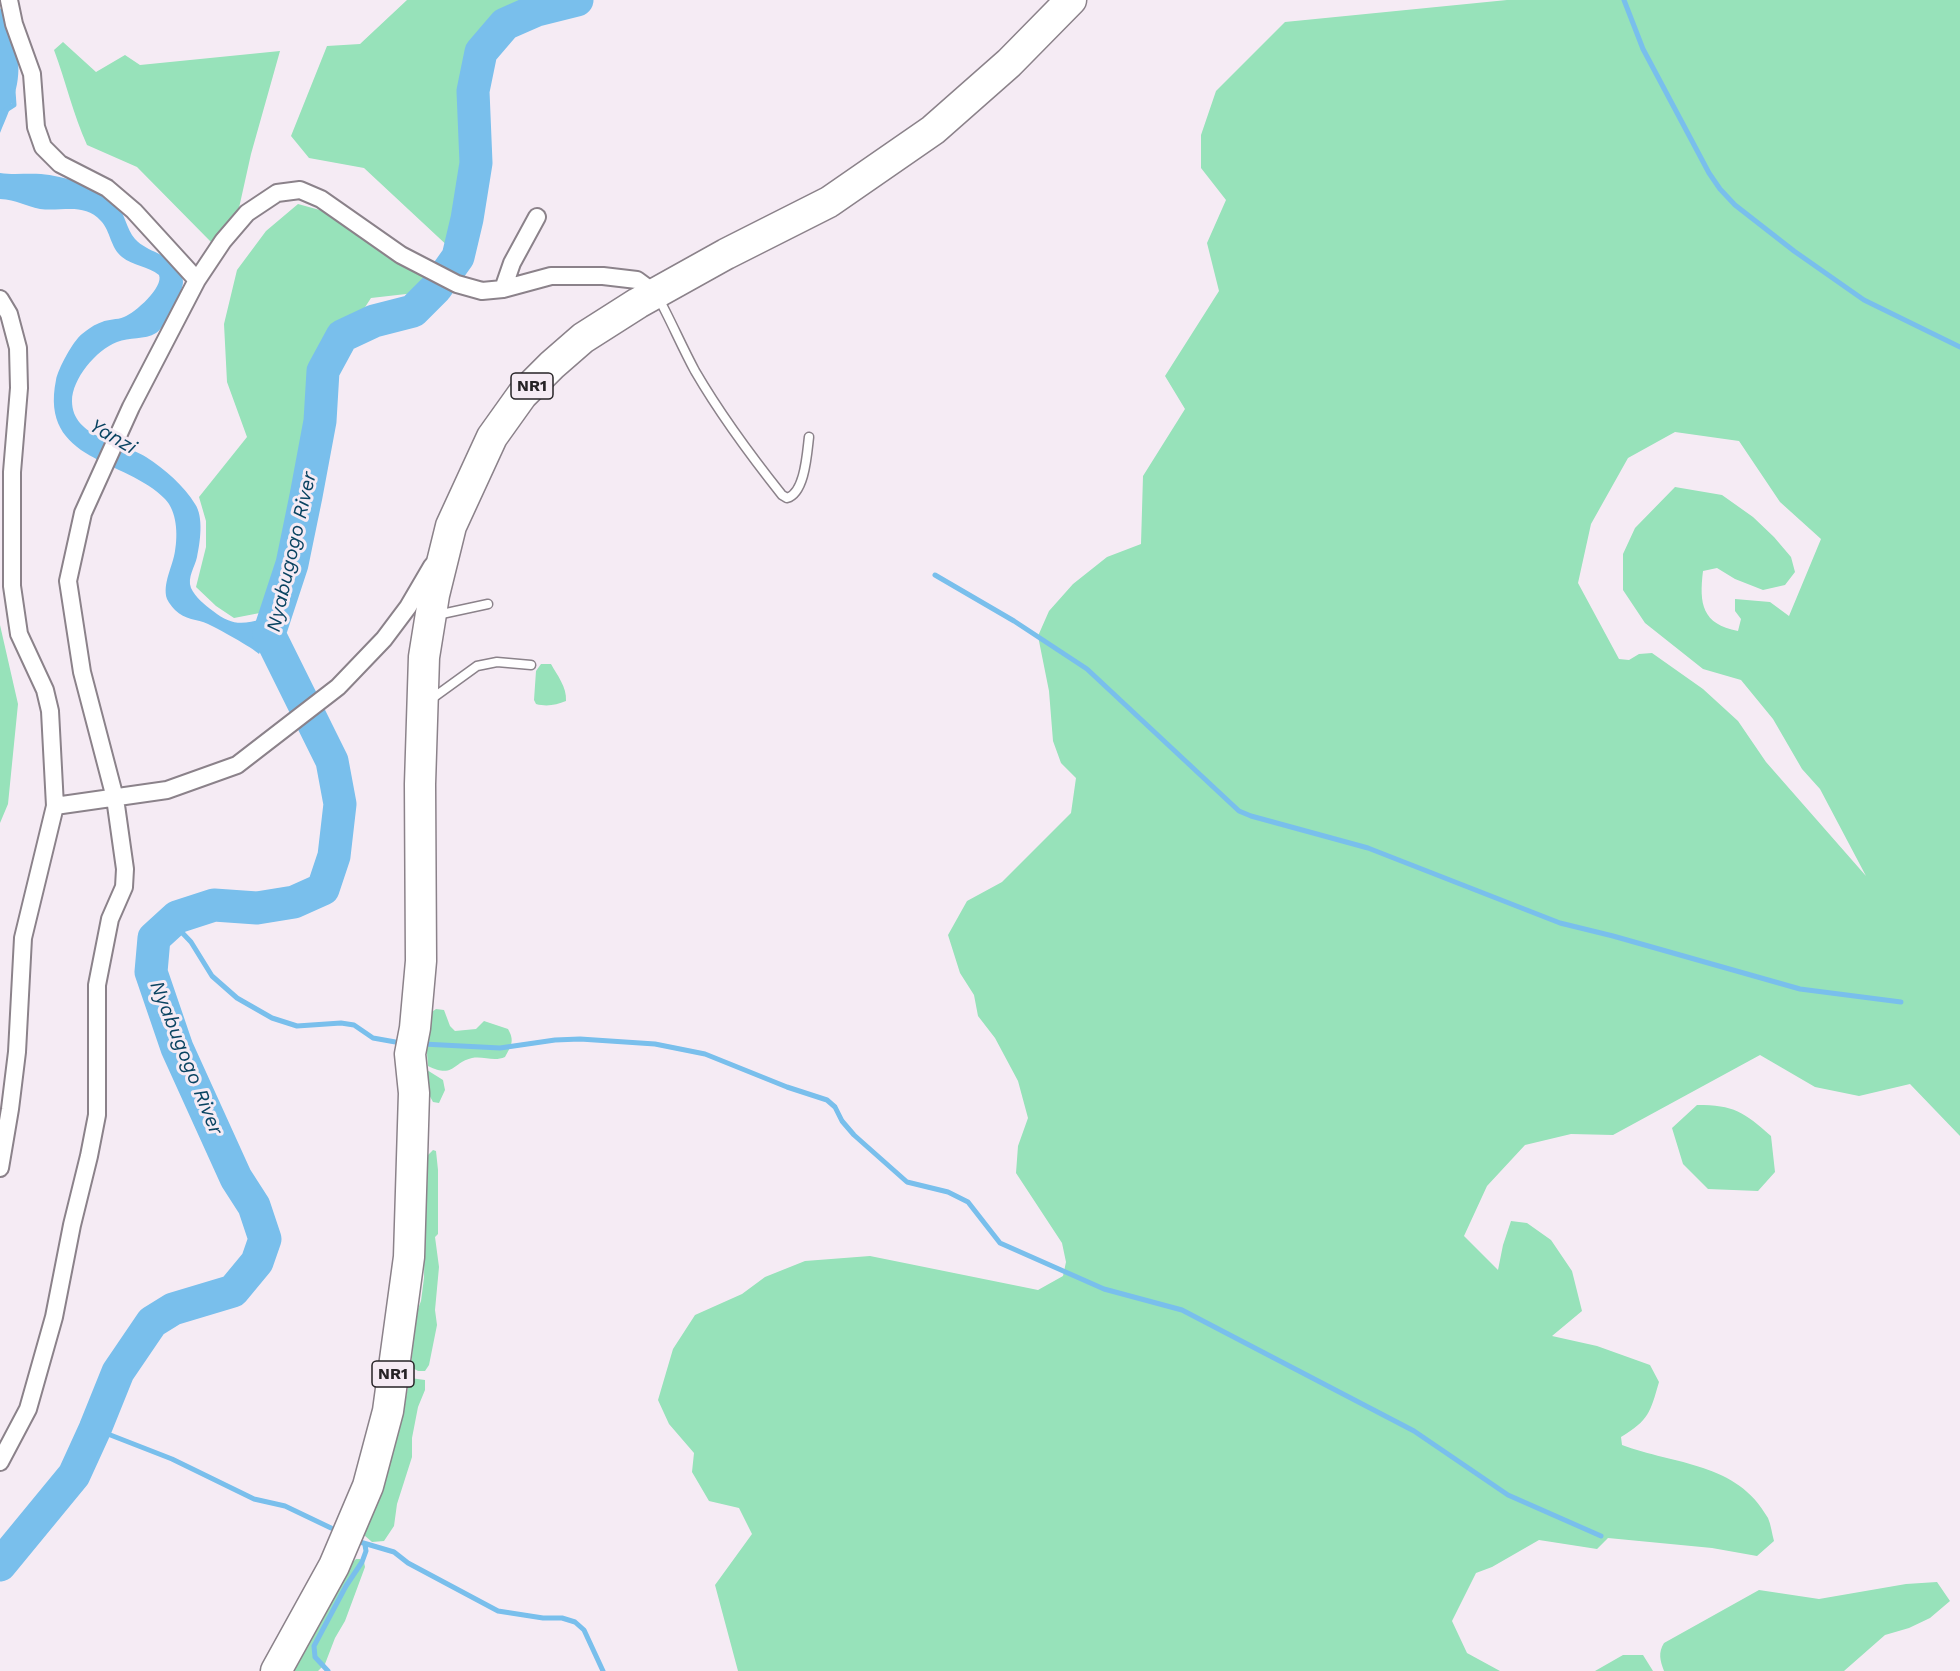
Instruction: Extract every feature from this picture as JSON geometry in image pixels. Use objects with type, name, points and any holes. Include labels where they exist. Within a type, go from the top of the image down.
[{"type":"highway","name":"NR1","points":[[276,1671],[334,1566],[368,1486],[388,1411],[409,1257],[414,1093],[413,1041],[421,961],[420,784],[424,657],[430,616],[452,526],[492,437],[522,395],[583,338],[638,303],[726,254],[829,202],[933,130],[1009,63],[1071,0]]},
{"type":"street","points":[[9,0],[14,24],[32,74],[36,127],[43,147],[60,164],[107,188],[134,211],[197,280]]},
{"type":"street","points":[[0,1462],[28,1409],[54,1317],[72,1225],[85,1177],[97,1115],[97,985],[110,919],[124,887],[125,869],[115,798],[82,672],[68,581],[83,513],[131,407],[197,280],[223,241],[248,213],[277,193],[300,190],[321,199],[401,255],[457,284],[482,291],[503,289],[551,276],[603,276],[637,280],[656,294]]},
{"type":"street","points":[[503,289],[512,263],[537,218]]},
{"type":"street","points":[[0,300],[9,314],[18,348],[20,388],[12,472],[12,586],[19,634],[45,690],[50,711],[55,806],[22,938],[17,1052],[0,1167]]},
{"type":"street","points":[[55,806],[167,790],[237,765],[338,687],[384,639],[408,606],[452,526]]},
{"type":"lane","points":[[656,294],[695,370],[761,469],[787,498],[795,493],[801,481],[809,437]]},
{"type":"lane","points":[[430,616],[488,604]]},
{"type":"lane","points":[[422,705],[477,666],[497,662],[531,666]]},
{"type":"green space","points":[[407,0],[549,0],[532,3],[500,18],[473,49],[461,91],[471,168],[452,250],[364,168],[309,158],[291,136],[327,46],[360,44]]},
{"type":"green space","points":[[1507,0],[1960,0],[1960,1136],[1910,1084],[1859,1096],[1815,1087],[1760,1055],[1613,1135],[1571,1134],[1525,1145],[1487,1186],[1464,1236],[1498,1270],[1511,1221],[1527,1223],[1551,1240],[1572,1271],[1582,1311],[1552,1336],[1597,1346],[1650,1365],[1659,1382],[1647,1415],[1637,1426],[1621,1437],[1622,1445],[1703,1468],[1740,1486],[1755,1500],[1768,1518],[1774,1541],[1757,1556],[1712,1548],[1608,1538],[1597,1549],[1539,1540],[1492,1567],[1476,1573],[1452,1621],[1467,1653],[1500,1671],[738,1671],[715,1585],[752,1534],[739,1508],[709,1501],[692,1472],[694,1453],[669,1424],[658,1400],[673,1349],[695,1315],[742,1294],[765,1277],[805,1261],[870,1256],[1038,1290],[1063,1276],[1066,1262],[1062,1243],[1016,1173],[1018,1146],[1028,1118],[1018,1081],[995,1038],[978,1016],[974,995],[960,973],[948,935],[967,901],[1002,882],[1071,813],[1076,778],[1061,763],[1053,741],[1049,691],[1038,636],[1049,611],[1073,584],[1107,557],[1141,544],[1143,476],[1185,409],[1165,376],[1219,291],[1207,243],[1226,200],[1201,168],[1201,135],[1216,91],[1285,22]],"holes":[[[1675,432],[1739,441],[1780,502],[1821,539],[1789,616],[1770,602],[1735,599],[1735,611],[1741,619],[1738,631],[1726,628],[1710,618],[1703,603],[1703,571],[1717,568],[1735,579],[1763,590],[1785,585],[1795,572],[1791,557],[1753,517],[1722,495],[1675,487],[1635,528],[1623,554],[1623,590],[1645,623],[1703,669],[1741,680],[1773,719],[1802,769],[1820,789],[1866,876],[1766,762],[1738,721],[1703,689],[1652,653],[1639,654],[1629,660],[1619,659],[1578,583],[1591,524],[1628,458]]]},
{"type":"green space","points":[[63,42],[96,72],[125,55],[140,65],[280,51],[251,154],[239,208],[211,242],[137,167],[87,145],[54,50]]},
{"type":"green space","points":[[298,204],[327,212],[433,280],[415,293],[371,298],[358,318],[338,329],[318,373],[315,418],[282,578],[270,611],[234,618],[216,606],[196,587],[206,547],[206,521],[199,497],[247,437],[227,382],[224,324],[237,270],[266,231]]},
{"type":"green space","points":[[0,625],[18,704],[8,804],[0,823]]},
{"type":"green space","points":[[541,664],[551,664],[563,686],[566,701],[551,705],[536,704],[534,700],[536,671]]},
{"type":"green space","points":[[436,1009],[444,1010],[450,1026],[455,1031],[476,1029],[484,1021],[508,1029],[511,1043],[505,1057],[472,1058],[443,1071],[428,1066],[426,1041],[429,1014]]},
{"type":"green space","points":[[427,1070],[443,1080],[445,1090],[439,1103],[433,1102],[427,1091]]},
{"type":"green space","points":[[1697,1105],[1720,1106],[1738,1111],[1771,1136],[1775,1172],[1758,1191],[1708,1189],[1683,1164],[1672,1128]]},
{"type":"green space","points":[[433,1150],[436,1151],[438,1170],[438,1234],[435,1237],[439,1267],[435,1310],[437,1325],[429,1365],[425,1371],[418,1371],[411,1367],[416,1314],[421,1301],[424,1278],[426,1157]]},
{"type":"green space","points":[[410,1378],[425,1380],[425,1390],[418,1407],[412,1438],[412,1457],[397,1504],[394,1526],[384,1541],[372,1542],[364,1535],[386,1477]]},
{"type":"green space","points":[[356,1559],[364,1562],[365,1567],[345,1621],[335,1638],[325,1664],[318,1671],[294,1671],[348,1567]]},
{"type":"green space","points":[[1937,1582],[1950,1601],[1930,1618],[1909,1628],[1885,1635],[1844,1671],[1664,1671],[1661,1663],[1660,1653],[1664,1643],[1759,1590],[1819,1599],[1906,1584]]},
{"type":"green space","points":[[1623,1655],[1643,1655],[1653,1671],[1595,1671]]},
{"type":"water","points":[[0,8],[16,44],[18,75],[16,90],[0,133]]},
{"type":"water","points":[[0,173],[50,175],[92,187],[116,203],[130,231],[140,244],[169,260],[180,270],[183,282],[180,293],[160,330],[142,338],[117,342],[94,358],[81,375],[73,392],[74,413],[89,431],[153,462],[174,478],[191,497],[200,516],[200,530],[197,557],[191,576],[191,588],[195,595],[225,619],[242,623],[263,619],[269,634],[259,654],[204,622],[183,616],[173,608],[166,593],[176,538],[176,523],[169,504],[148,486],[90,455],[73,443],[60,428],[54,407],[57,375],[74,343],[97,324],[124,317],[135,310],[153,293],[159,275],[122,257],[115,249],[104,225],[94,215],[72,209],[40,209],[0,199]]},
{"type":"waterway","name":"Nyabugogo River","points":[[0,1565],[74,1475],[118,1372],[152,1322],[173,1309],[233,1291],[257,1262],[265,1239],[254,1206],[236,1178],[177,1048],[151,972],[154,938],[177,917],[214,905],[257,908],[294,902],[323,889],[334,856],[340,804],[332,761],[269,634],[292,564],[306,496],[320,421],[323,371],[342,336],[374,321],[413,311],[436,288],[458,257],[476,163],[473,91],[481,52],[505,24],[537,10],[577,0]]},
{"type":"waterway","points":[[1624,0],[1643,49],[1709,173],[1735,205],[1794,251],[1864,300],[1960,347]]},
{"type":"waterway","name":"Yanzi","points":[[0,114],[14,105],[13,91]]},
{"type":"waterway","points":[[935,575],[1014,621],[1087,669],[1239,811],[1368,848],[1560,923],[1800,989],[1901,1002]]},
{"type":"waterway","points":[[172,922],[191,942],[212,976],[237,998],[272,1018],[297,1026],[341,1023],[354,1025],[373,1038],[401,1043]]},
{"type":"waterway","points":[[423,1044],[500,1048],[555,1040],[580,1039],[655,1044],[705,1054],[787,1087],[827,1100],[835,1107],[842,1121],[854,1135],[907,1182],[948,1192],[968,1202],[1000,1243],[1104,1289],[1182,1310],[1414,1431],[1508,1495],[1601,1536]]},
{"type":"waterway","points":[[95,1429],[172,1459],[254,1499],[285,1506],[331,1528]]},
{"type":"waterway","points":[[360,1542],[394,1552],[408,1563],[498,1611],[543,1618],[562,1618],[575,1622],[584,1630],[603,1671]]},
{"type":"waterway","points":[[328,1671],[315,1657],[314,1646],[346,1586],[362,1562],[366,1551],[365,1545]]}]
